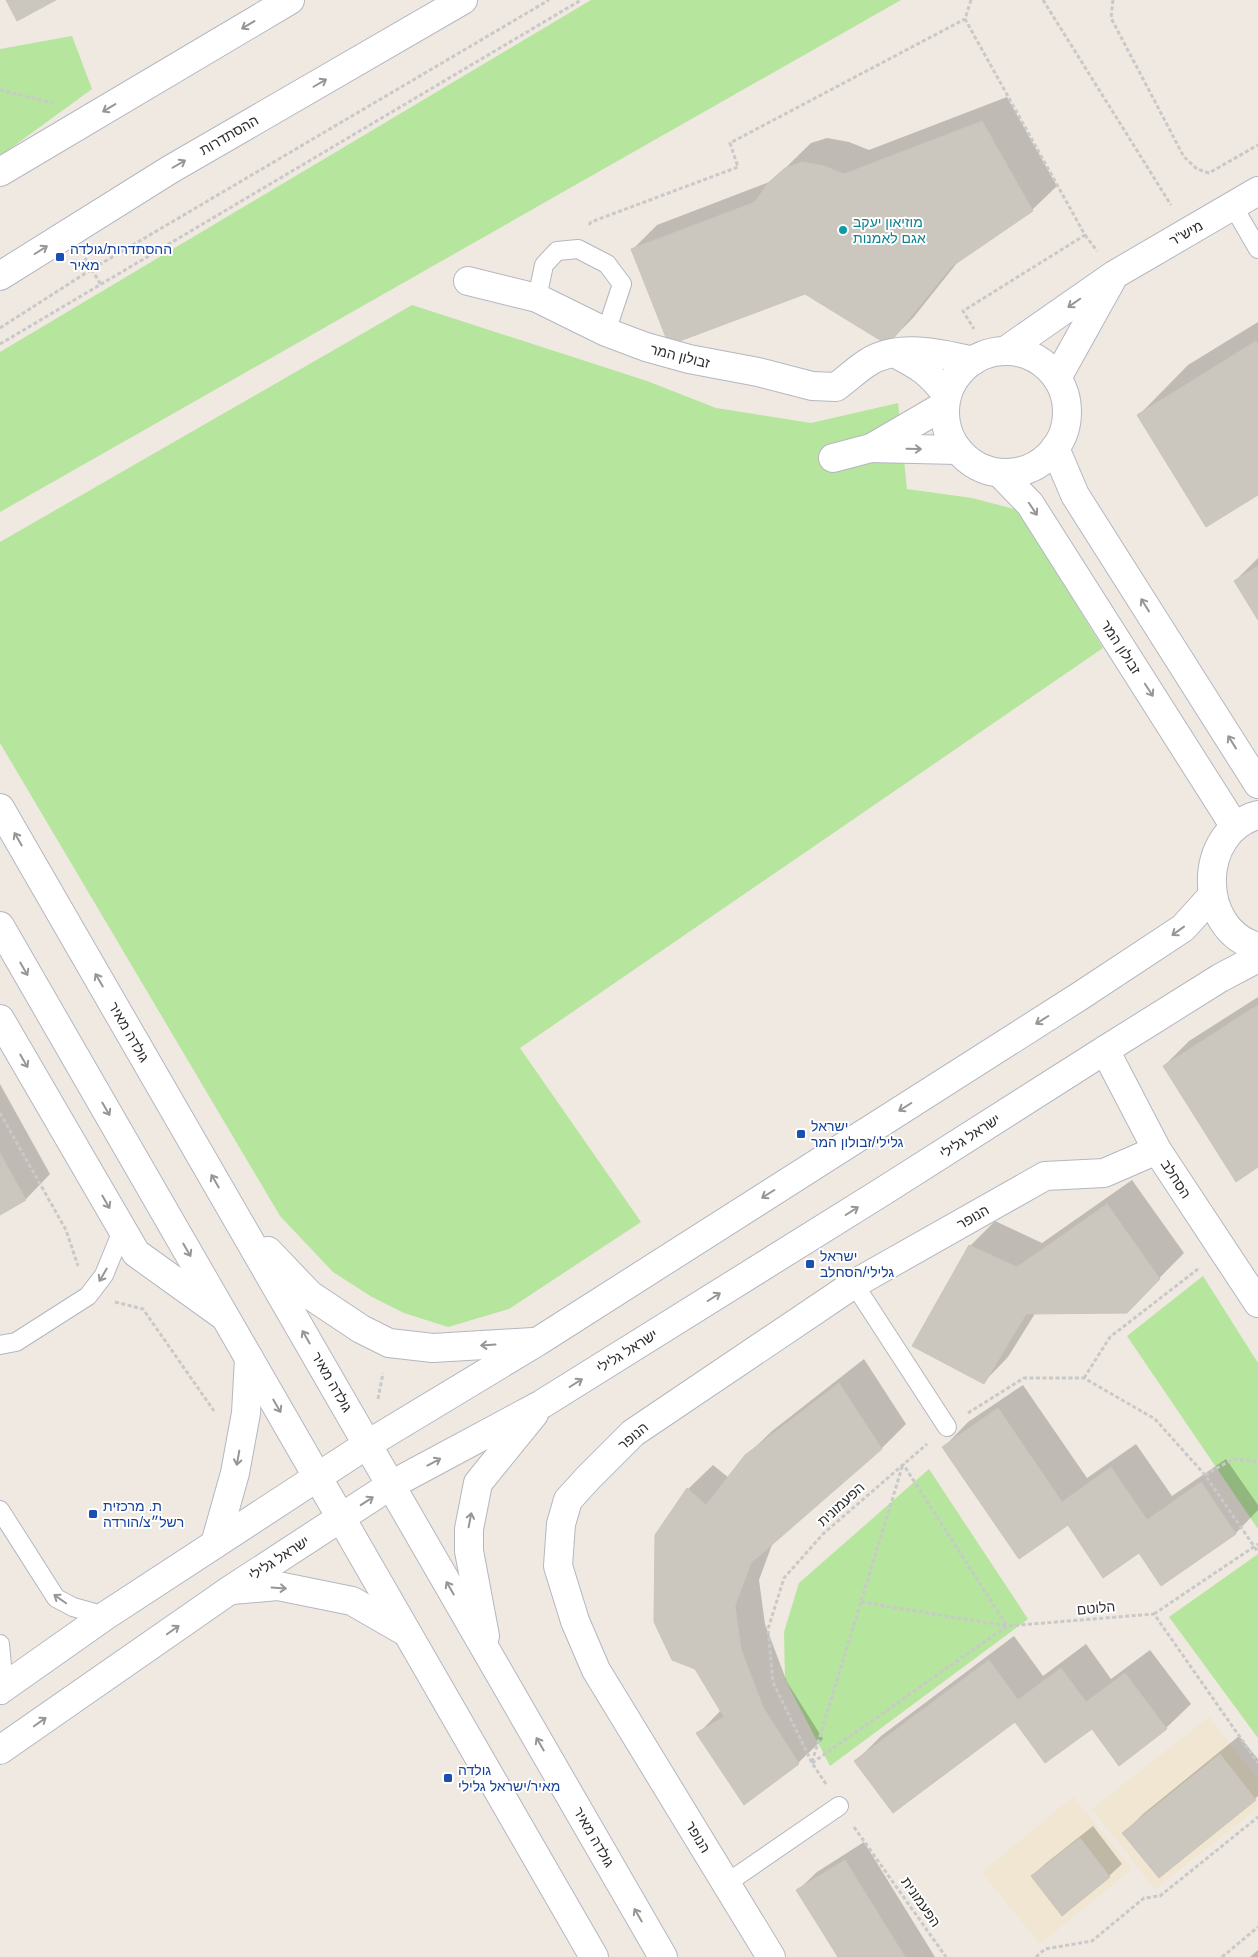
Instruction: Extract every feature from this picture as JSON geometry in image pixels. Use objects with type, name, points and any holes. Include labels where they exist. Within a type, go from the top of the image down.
[{"type":"street","points":[[0,172],[290,0]]},
{"type":"street","name":"ההסתדרות","points":[[0,276],[171,169],[463,0]]},
{"type":"street","name":"מיש\"ר","points":[[989,355],[1114,275],[1258,191]]},
{"type":"street","points":[[1057,378],[1114,275]]},
{"type":"street","name":"זבולון המר","points":[[468,281],[537,298],[606,332],[646,348],[689,359],[758,372],[812,386],[836,387],[867,362],[892,353],[936,352],[989,355]]},
{"type":"street","points":[[892,353],[914,363],[932,376],[946,400]]},
{"type":"street","points":[[1025,354],[1043,364],[1057,378],[1064,395],[1067,413],[1064,431],[1056,448],[1040,463],[1021,471],[1000,473],[984,469],[970,462],[958,450],[950,437],[946,421],[946,400],[953,382],[989,355],[1025,354]]},
{"type":"street","points":[[871,448],[946,400]]},
{"type":"street","points":[[833,458],[871,448],[958,450]]},
{"type":"street","points":[[1056,448],[1075,495],[1258,784]]},
{"type":"street","name":"זבולון המר","points":[[1000,473],[1030,504],[1246,821]]},
{"type":"street","name":"גולדה מאיר","points":[[0,808],[662,1957]]},
{"type":"street","points":[[1246,821],[1219,847],[1211,871],[1212,896],[1218,912],[1227,926],[1240,938],[1258,947]]},
{"type":"street","points":[[1,1693],[105,1616],[368,1444],[537,1342],[1080,996],[1183,928],[1212,896]]},
{"type":"street","points":[[0,926],[594,1957]]},
{"type":"street","name":"ישראל גלילי","points":[[0,1750],[230,1590],[391,1485],[542,1404],[885,1190],[1104,1050],[1220,978],[1258,958]]},
{"type":"street","points":[[0,1019],[136,1253],[225,1317]]},
{"type":"street","name":"הסחלב","points":[[1104,1050],[1157,1150],[1258,1303]]},
{"type":"street","name":"הנופר","points":[[771,1957],[596,1670],[575,1620],[558,1566],[561,1524],[568,1500],[634,1432],[854,1284],[1045,1176],[1104,1173],[1157,1150]]},
{"type":"street","points":[[237,1218],[310,1295],[361,1329],[389,1343],[433,1348],[537,1342]]},
{"type":"street","points":[[214,1544],[235,1473],[246,1413],[249,1358]]},
{"type":"street","points":[[488,1655],[469,1551],[468,1529],[478,1483],[542,1404]]},
{"type":"street","points":[[230,1590],[278,1586],[352,1601],[407,1632]]},
{"type":"lane","points":[[1233,206],[1258,249]]},
{"type":"lane","points":[[537,298],[544,265],[557,251],[578,248],[607,264],[622,284],[606,332]]},
{"type":"lane","points":[[0,1345],[16,1342],[88,1296],[104,1275],[122,1231]]},
{"type":"lane","points":[[854,1284],[947,1427]]},
{"type":"lane","points":[[0,1510],[56,1598],[73,1607],[105,1616]]},
{"type":"lane","points":[[0,1644],[1,1693]]},
{"type":"lane","points":[[726,1883],[839,1806]]},
{"type":"path","points":[[0,328],[92,269],[550,0]]},
{"type":"path","points":[[0,344],[581,0]]},
{"type":"path","points":[[578,248],[591,222],[738,167],[730,143],[965,19],[971,0]]},
{"type":"path","points":[[1043,0],[1188,232]]},
{"type":"path","points":[[1113,0],[1111,18],[1184,157],[1197,169],[1209,173],[1258,145]]},
{"type":"path","points":[[965,19],[1086,235],[963,311],[989,355]]},
{"type":"path","points":[[0,90],[98,114]]},
{"type":"path","points":[[0,1113],[66,1230],[88,1296],[143,1309],[217,1415]]},
{"type":"path","points":[[1222,1250],[1110,1337],[1084,1378],[1155,1419],[1205,1475],[1258,1552]]},
{"type":"path","name":"הפעמונית","points":[[946,1957],[839,1806],[812,1763],[773,1682],[768,1629],[784,1578],[823,1534],[947,1427],[1024,1378],[1084,1378]]},
{"type":"path","points":[[1205,1475],[1233,1459],[1258,1462]]},
{"type":"path","points":[[812,1763],[903,1464]]},
{"type":"path","points":[[812,1763],[1007,1626],[903,1464]]},
{"type":"path","points":[[1258,1544],[1154,1614],[1258,1763]]},
{"type":"path","name":"הלוטם","points":[[861,1602],[1007,1626],[1154,1614]]},
{"type":"path","points":[[1036,1957],[1045,1949],[1092,1942],[1144,1898],[1160,1896],[1258,1817]]},
{"type":"path","points":[[1222,1957],[1258,1926]]},
{"type":"shaded area","points":[[1209,1717],[1258,1780],[1258,1808],[1155,1889],[1092,1809]]},
{"type":"shaded area","points":[[1073,1797],[1132,1869],[1040,1944],[982,1872]]},
{"type":"green space","points":[[591,0],[901,0],[0,512],[0,352]]},
{"type":"green space","points":[[72,36],[92,89],[0,156],[0,49]]},
{"type":"green space","points":[[412,305],[647,381],[716,408],[811,423],[898,403],[907,489],[972,498],[1018,510],[1103,648],[520,1048],[641,1222],[509,1309],[448,1327],[404,1313],[372,1297],[333,1272],[280,1216],[0,743],[0,542]]},
{"type":"green space","points":[[1203,1276],[1258,1363],[1258,1529],[1127,1336]]},
{"type":"green space","points":[[929,1469],[1028,1619],[830,1766],[785,1679],[784,1632],[799,1583]]},
{"type":"green space","points":[[1258,1554],[1258,1738],[1169,1617]]},
{"type":"building","points":[[6,0],[56,0],[17,21]]},
{"type":"building","name":"מוזיאון יעקב אגם לאמנות","points":[[982,121],[1033,211],[951,267],[888,345],[805,294],[669,345],[631,249],[755,202],[768,183],[785,168],[802,162],[824,166],[844,174]]},
{"type":"building","points":[[1256,341],[1258,345],[1258,495],[1206,527],[1137,415]]},
{"type":"building","points":[[1258,566],[1258,620],[1234,581]]},
{"type":"building","points":[[1258,1005],[1258,1167],[1236,1182],[1163,1066]]},
{"type":"building","points":[[0,1153],[26,1200],[0,1215]]},
{"type":"building","points":[[1107,1204],[1160,1279],[1127,1313],[1026,1314],[984,1384],[912,1346],[969,1245],[1017,1267]]},
{"type":"building","points":[[839,1383],[882,1449],[751,1563],[735,1606],[741,1649],[763,1707],[799,1764],[744,1805],[696,1733],[724,1717],[695,1669],[672,1660],[654,1622],[655,1535],[687,1488],[706,1505],[745,1455]]},
{"type":"building","points":[[998,1408],[1062,1502],[1111,1467],[1147,1520],[1201,1482],[1236,1534],[1161,1586],[1139,1553],[1103,1578],[1068,1525],[1019,1559],[942,1447]]},
{"type":"building","points":[[989,1660],[1018,1700],[1061,1668],[1086,1702],[1125,1673],[1167,1729],[1119,1766],[1092,1729],[1045,1763],[1015,1722],[893,1813],[854,1761]]},
{"type":"building","points":[[1220,1754],[1256,1800],[1159,1878],[1122,1833]]},
{"type":"building","points":[[1080,1838],[1110,1877],[1062,1916],[1031,1876]]},
{"type":"building","points":[[845,1860],[905,1957],[838,1957],[796,1890]]},
{"type":"place","name":"מוזיאון יעקב אגם לאמנות","points":[[843,230]]},
{"type":"place","name":"ההסתדרות/גולדה מאיר","points":[[60,257]]},
{"type":"place","name":"ישראל גלילי/זבולון המר","points":[[801,1134]]},
{"type":"place","name":"ישראל גלילי/הסחלב","points":[[810,1264]]},
{"type":"place","name":"ת. מרכזית רשל״צ/הורדה","points":[[93,1514]]},
{"type":"place","name":"גולדה מאיר/ישראל גלילי","points":[[448,1778]]}]
